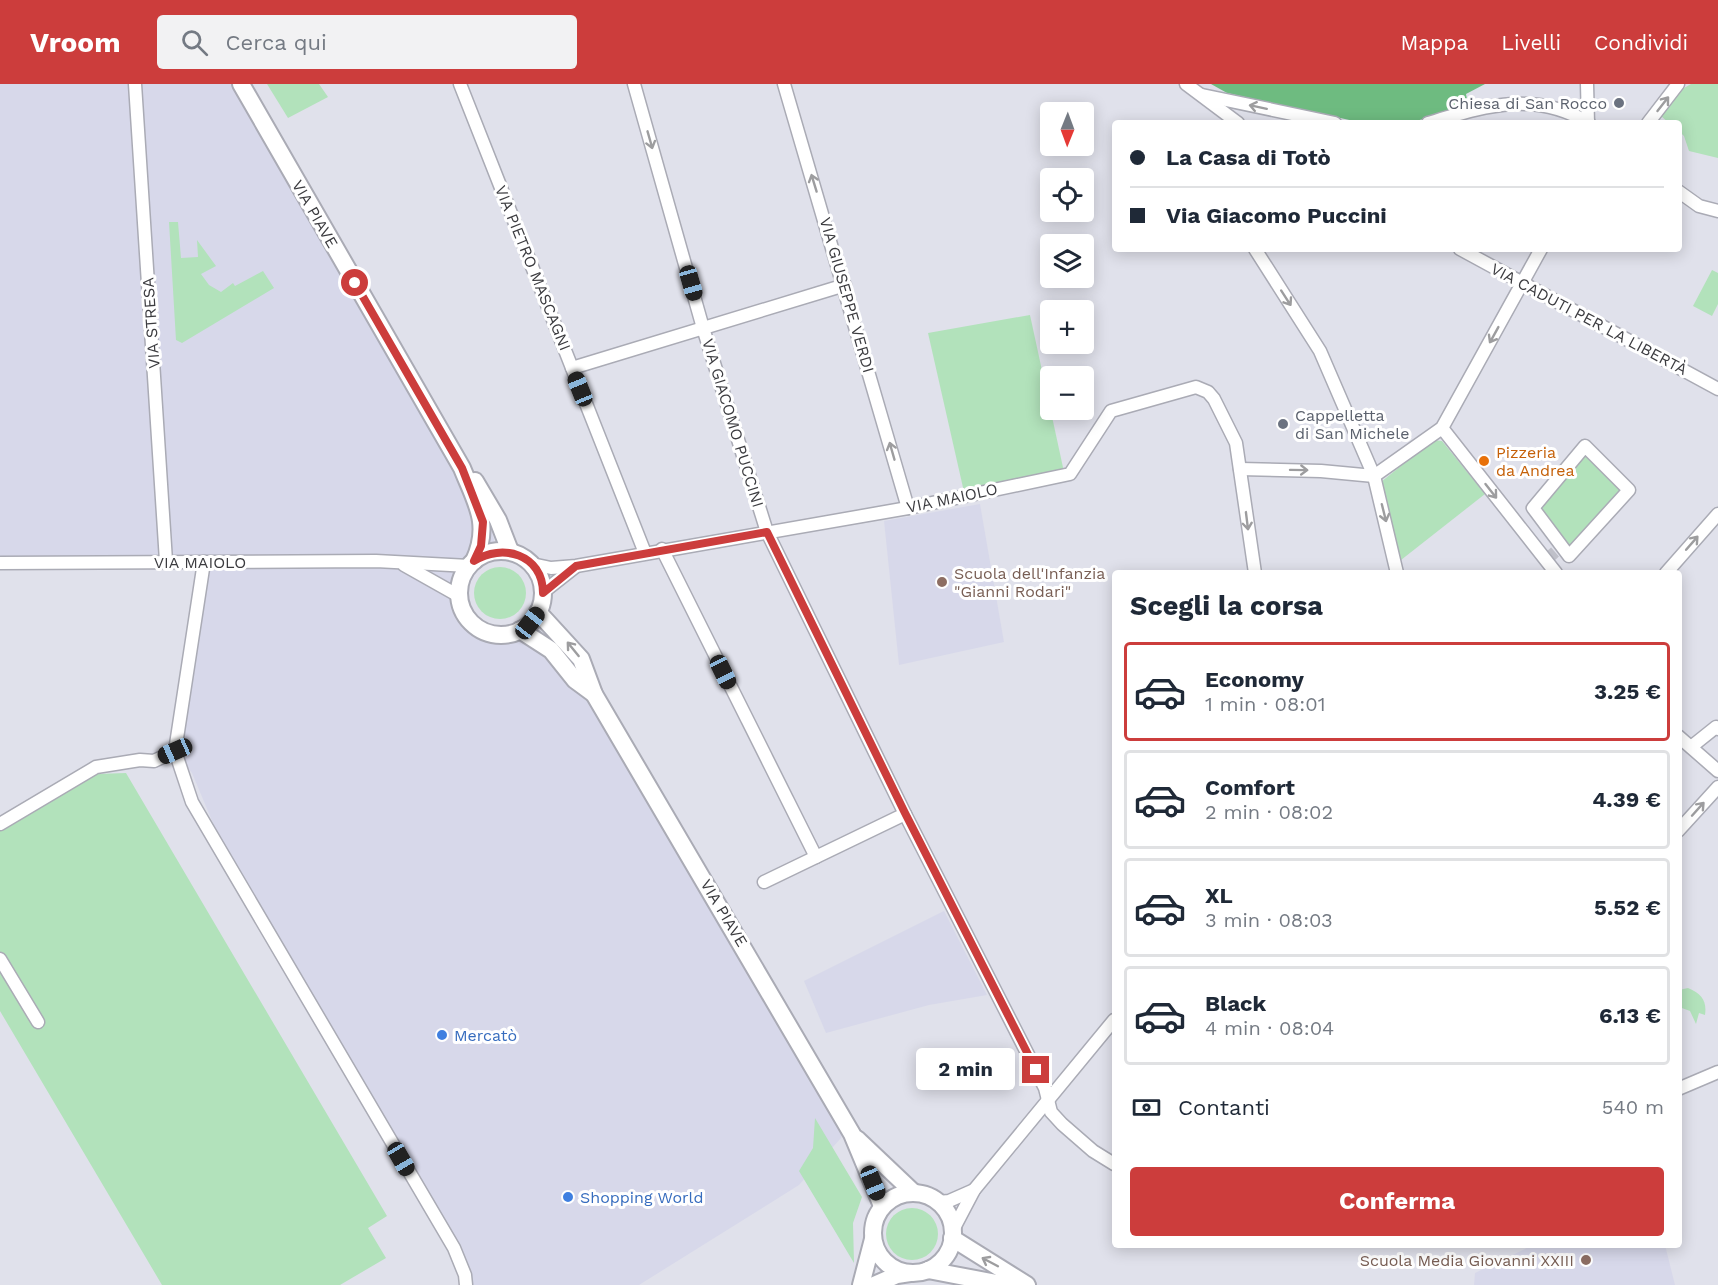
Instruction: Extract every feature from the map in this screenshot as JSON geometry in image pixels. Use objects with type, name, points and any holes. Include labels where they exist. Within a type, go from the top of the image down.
[{"type":"main road","name":"VIA PIAVE","points":[[241,84],[462,468],[483,522],[481,546],[471,563]]},
{"type":"main road","name":"VIA PIAVE","points":[[462,468],[479,485],[498,520],[510,551]]},
{"type":"main road","points":[[510,551],[532,564],[539,574],[543,593],[538,612],[520,630],[505,634],[492,634],[480,629],[466,616],[459,596],[460,583],[471,563],[485,554],[510,551]]},
{"type":"main road","name":"VIA PIAVE","points":[[538,612],[581,658],[594,694],[852,1134],[882,1206]]},
{"type":"main road","name":"VIA PIAVE","points":[[520,630],[551,650],[576,680],[594,694]]},
{"type":"main road","name":"VIA PIAVE","points":[[852,1134],[914,1193]]},
{"type":"main road","points":[[861,1285],[873,1239],[876,1216],[882,1206],[891,1199],[914,1193],[939,1202],[946,1210],[952,1234],[947,1253],[921,1271],[897,1275],[874,1285]]},
{"type":"main road","points":[[952,1234],[1027,1285]]},
{"type":"main road","points":[[873,1239],[876,1250],[892,1267],[1007,1285]]},
{"type":"street","name":"VIA STRESA","points":[[135,84],[166,561]]},
{"type":"street","name":"VIA PIETRO MASCAGNI","points":[[460,84],[645,553]]},
{"type":"street","name":"VIA GIACOMO PUCCINI","points":[[634,84],[703,328],[767,532],[905,813],[1045,1088],[1052,1112],[1062,1124],[1093,1151],[1112,1163]]},
{"type":"street","name":"VIA GIUSEPPE VERDI","points":[[784,84],[845,285],[908,508]]},
{"type":"street","points":[[1186,84],[1234,120]]},
{"type":"street","points":[[1587,84],[1589,120]]},
{"type":"street","points":[[1650,120],[1678,84]]},
{"type":"street","points":[[1202,95],[1321,120]]},
{"type":"street","points":[[1438,120],[1487,106],[1520,103],[1547,105],[1569,111],[1584,120]]},
{"type":"street","points":[[1682,194],[1699,206],[1718,211]]},
{"type":"street","points":[[1257,252],[1320,351],[1374,476],[1396,570]]},
{"type":"street","name":"VIA CADUTI PER LA LIBERTÀ","points":[[1465,252],[1718,389]]},
{"type":"street","points":[[1240,469],[1321,471],[1374,476],[1442,428],[1539,252]]},
{"type":"street","points":[[572,369],[845,285]]},
{"type":"street","name":"VIA MAIOLO","points":[[532,564],[550,568],[576,566],[662,549],[908,508],[1070,474],[1110,411],[1196,387],[1208,392],[1214,399],[1236,443],[1255,570]]},
{"type":"street","points":[[1442,428],[1554,570]]},
{"type":"street","points":[[1585,446],[1629,490],[1569,556],[1533,508],[1585,446]]},
{"type":"street","points":[[1669,570],[1718,514]]},
{"type":"street","points":[[662,549],[816,857]]},
{"type":"street","name":"VIA MAIOLO","points":[[0,563],[166,561],[471,563]]},
{"type":"street","points":[[204,562],[175,751],[192,802],[454,1248],[465,1275],[466,1285]]},
{"type":"street","name":"VIA MAIOLO","points":[[400,563],[459,596]]},
{"type":"street","name":"VIA MAIOLO","points":[[543,593],[576,566]]},
{"type":"street","points":[[1691,747],[1716,727],[1718,729]]},
{"type":"street","points":[[1682,739],[1718,771]]},
{"type":"street","points":[[0,824],[96,767],[140,760],[154,761],[175,751]]},
{"type":"street","points":[[1682,827],[1718,787]]},
{"type":"street","points":[[764,882],[905,813]]},
{"type":"street","points":[[0,959],[38,1022]]},
{"type":"street","points":[[952,1234],[974,1190],[1112,1022]]},
{"type":"street","points":[[1682,1087],[1718,1072]]},
{"type":"street","points":[[939,1202],[949,1202],[974,1190]]},
{"type":"shaded area","points":[[0,84],[243,84],[489,521],[497,551],[485,554],[465,571],[460,583],[459,596],[466,616],[480,629],[492,634],[513,633],[530,623],[561,646],[585,678],[845,1117],[841,1138],[799,1185],[639,1285],[466,1285],[465,1275],[218,835],[192,773],[175,751],[203,562],[0,563]]},
{"type":"shaded area","name":"Scuola dell'Infanzia \"Gianni Rodari\"","points":[[980,504],[1004,642],[899,665],[884,521]]},
{"type":"shaded area","points":[[944,911],[987,995],[929,1005],[826,1033],[804,981]]},
{"type":"shaded area","name":"Scuola Media Giovanni XXIII","points":[[1527,1248],[1666,1248],[1675,1285],[1474,1285],[1475,1273]]},
{"type":"green space","points":[[267,84],[319,84],[328,97],[288,118]]},
{"type":"green space","points":[[1211,84],[1485,84],[1466,94],[1468,105],[1420,120],[1349,120],[1227,93]]},
{"type":"green space","points":[[1691,84],[1718,84],[1718,158],[1689,151],[1682,134],[1682,120],[1666,120],[1661,116],[1684,88]]},
{"type":"green space","points":[[169,222],[178,222],[181,258],[198,257],[197,240],[216,266],[201,274],[209,285],[221,292],[233,283],[235,286],[263,271],[274,288],[182,343],[176,340]]},
{"type":"green space","points":[[1712,270],[1718,273],[1718,304],[1712,316],[1693,306]]},
{"type":"green space","points":[[1030,315],[1041,366],[1040,420],[1053,420],[1064,472],[964,492],[928,333]]},
{"type":"green space","points":[[1433,440],[1442,441],[1485,494],[1401,560],[1381,482]]},
{"type":"green space","points":[[1585,451],[1625,490],[1570,551],[1537,509]]},
{"type":"green space","points":[[500,567],[510,569],[518,575],[524,583],[526,593],[524,603],[518,611],[510,617],[500,619],[490,617],[482,611],[476,603],[474,593],[476,583],[482,575],[490,569]]},
{"type":"green space","points":[[126,773],[387,1216],[368,1228],[386,1258],[340,1285],[162,1285],[0,1011],[0,831],[97,774]]},
{"type":"green space","points":[[1688,988],[1697,993],[1704,1002],[1705,1015],[1699,1013],[1696,1024],[1690,1011],[1682,1008],[1682,989]]},
{"type":"green space","points":[[815,1118],[862,1197],[853,1223],[854,1263],[799,1171],[813,1148]]},
{"type":"green space","points":[[907,1208],[917,1208],[931,1215],[938,1234],[931,1253],[917,1260],[907,1260],[897,1256],[890,1249],[886,1239],[886,1229],[890,1219],[897,1212]]},
{"type":"tunnel","points":[[1546,560],[1562,546]]},
{"type":"place","name":"Chiesa di San Rocco","points":[[1619,103]]},
{"type":"place","name":"Cappelletta di San Michele","points":[[1283,424]]},
{"type":"place","name":"Pizzeria da Andrea","points":[[1484,461]]},
{"type":"place","name":"Scuola dell'Infanzia \"Gianni Rodari\"","points":[[942,582]]},
{"type":"place","name":"Mercatò","points":[[442,1035]]},
{"type":"place","name":"Shopping World","points":[[568,1197]]},
{"type":"place","name":"Scuola Media Giovanni XXIII","points":[[1586,1260]]},
{"type":"route","points":[[355,283],[462,468],[483,522],[481,546],[474,561],[485,554],[497,551],[510,551],[522,556],[539,574],[543,593],[576,566],[767,532],[905,813],[1036,1070]]}]
